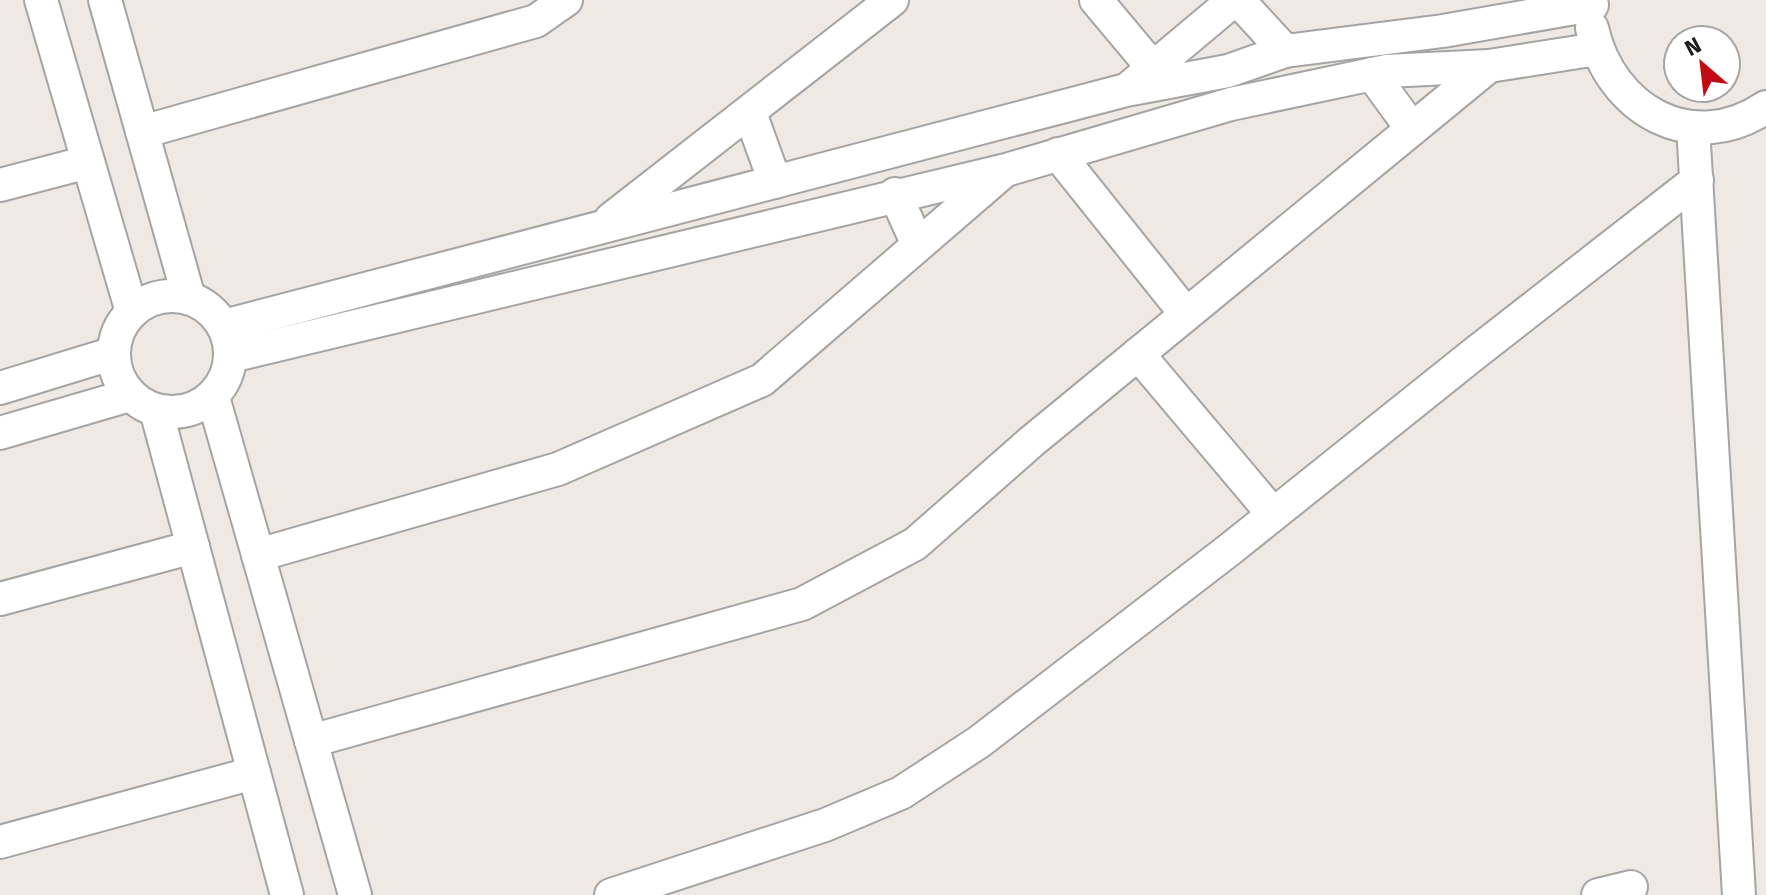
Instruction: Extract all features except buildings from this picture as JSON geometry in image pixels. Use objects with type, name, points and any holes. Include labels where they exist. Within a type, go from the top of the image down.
[{"type":"street","points":[[41,0],[132,312]]},
{"type":"street","points":[[105,0],[189,298]]},
{"type":"street","points":[[142,132],[536,21],[566,0]]},
{"type":"street","points":[[599,228],[892,0]]},
{"type":"street","points":[[1096,0],[1153,68]]},
{"type":"street","points":[[1126,90],[1236,0],[1285,51]]},
{"type":"street","points":[[227,341],[599,228],[1126,90],[1228,71],[1285,51],[1443,31],[1593,3],[1592,27],[1597,49],[1618,87],[1633,102],[1672,123],[1693,127],[1737,122],[1766,107]]},
{"type":"street","points":[[227,341],[1006,170],[1231,104],[1372,74],[1489,66],[1597,49]]},
{"type":"street","points":[[311,741],[802,604],[915,544],[1031,442],[1489,66]]},
{"type":"street","points":[[1372,74],[1412,129]]},
{"type":"street","points":[[750,113],[775,182]]},
{"type":"street","points":[[1693,127],[1739,895]]},
{"type":"street","points":[[1058,154],[1186,314]]},
{"type":"street","points":[[0,185],[88,162]]},
{"type":"street","points":[[258,555],[558,469],[762,380],[1006,170]]},
{"type":"street","points":[[611,895],[825,825],[901,793],[979,742],[1697,180]]},
{"type":"street","points":[[895,194],[918,245]]},
{"type":"street","points":[[158,298],[189,298],[215,314],[227,341],[228,371],[213,397],[186,411],[171,413],[143,403],[121,383],[114,353],[117,338],[132,312],[144,303],[158,298]]},
{"type":"street","points":[[0,388],[114,353]]},
{"type":"street","points":[[1138,354],[1273,514]]},
{"type":"street","points":[[213,397],[355,895]]},
{"type":"street","points":[[0,433],[143,403]]},
{"type":"street","points":[[143,403],[193,547],[287,895]]},
{"type":"street","points":[[0,599],[193,547]]},
{"type":"street","points":[[0,842],[254,773]]},
{"type":"street","points":[[1598,895],[1631,887]]}]
